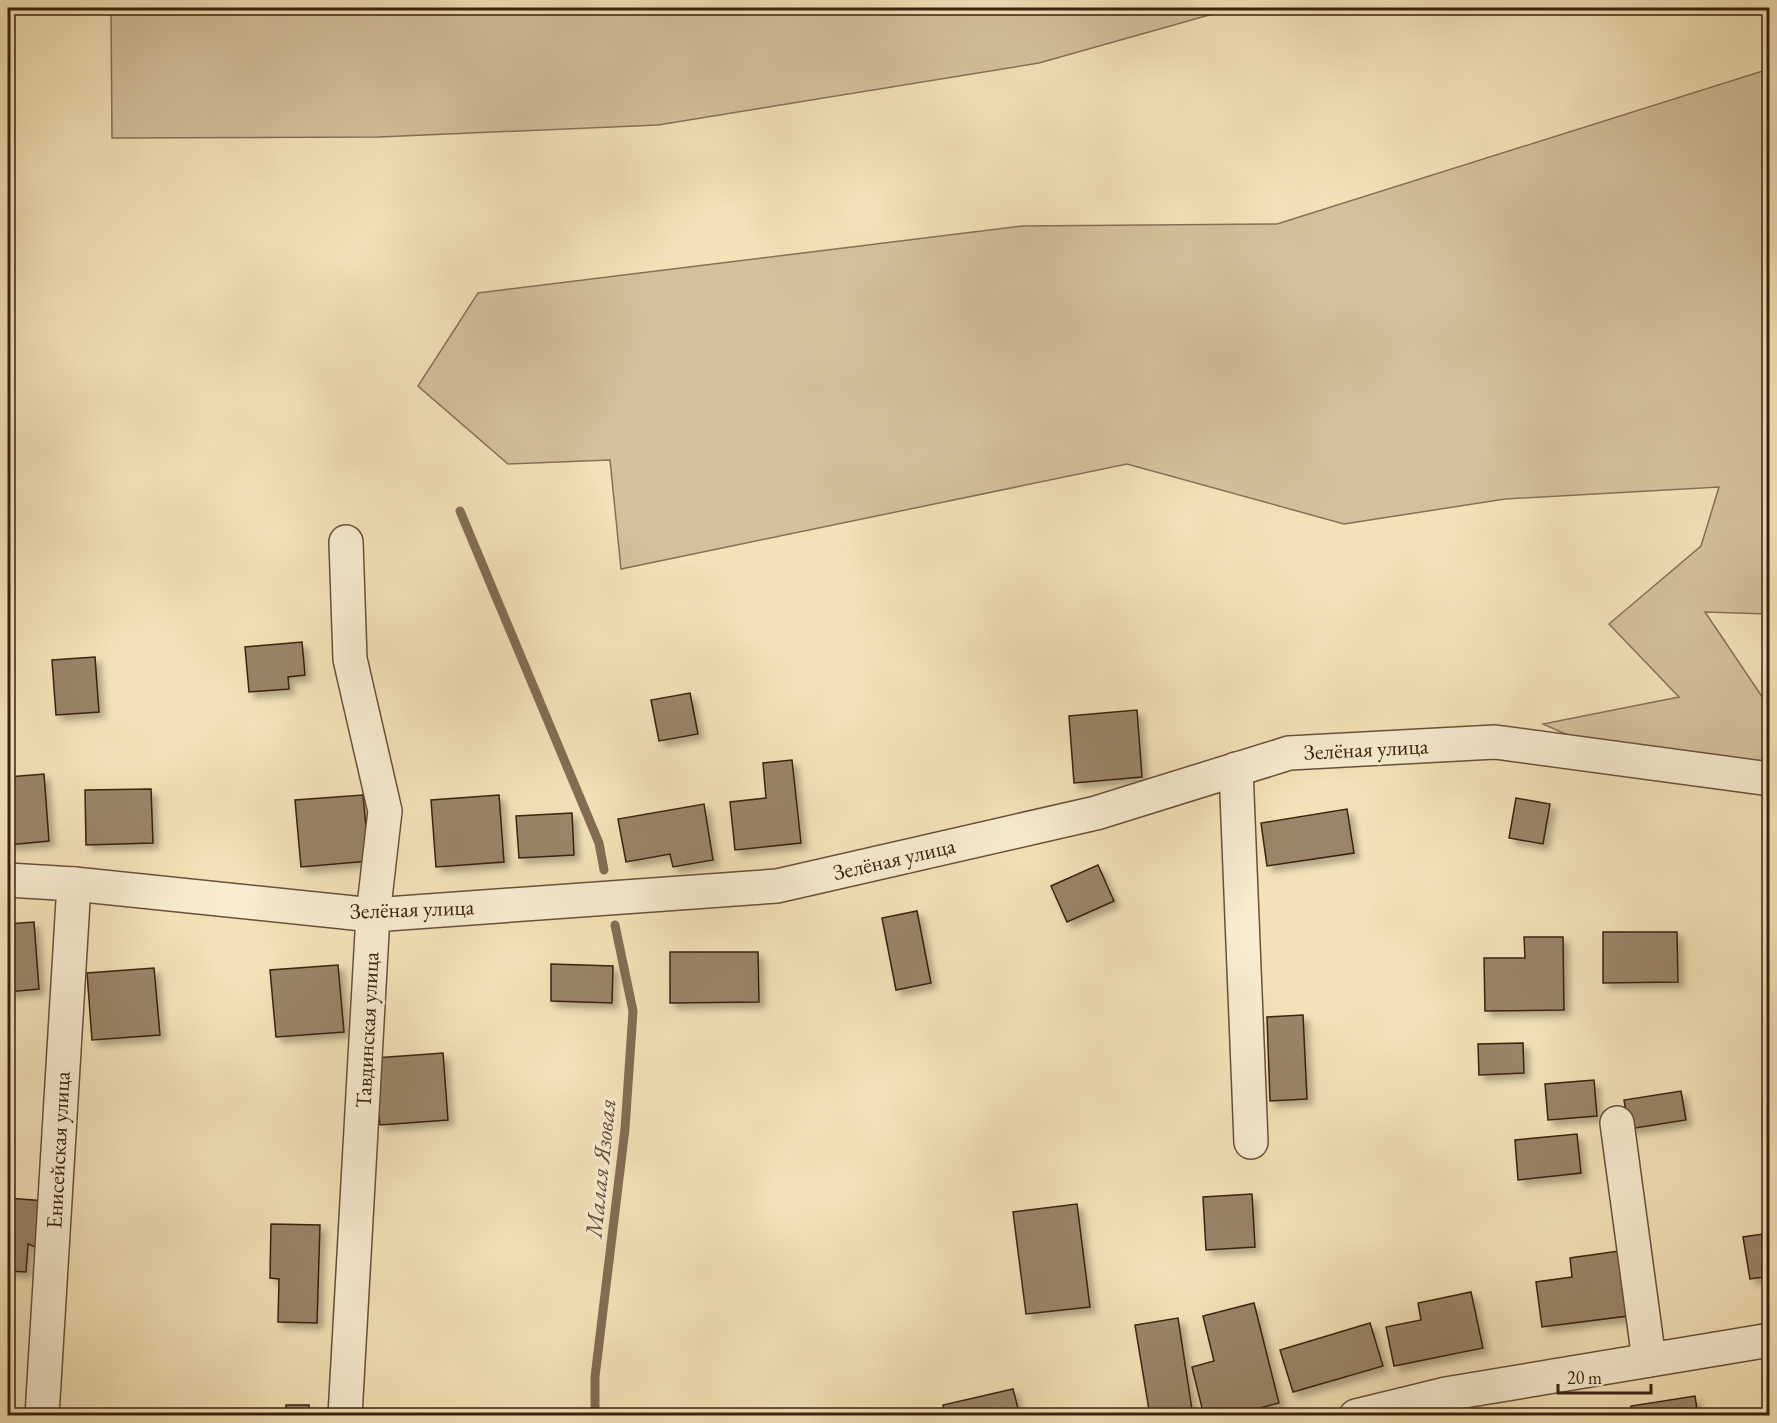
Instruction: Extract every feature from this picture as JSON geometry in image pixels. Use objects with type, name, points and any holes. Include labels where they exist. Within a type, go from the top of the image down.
[{"type":"street","name":"Тавдинская улица","points":[[345,1416],[373,915],[385,811],[350,659],[346,542]]},
{"type":"street","name":"Зелёная улица","points":[[8,880],[74,884],[373,915],[777,885],[1096,813],[1289,753],[1495,742],[1770,779]]},
{"type":"street","points":[[1236,769],[1251,1142]]},
{"type":"street","name":"Енисейская улица","points":[[42,1416],[74,884]]},
{"type":"street","points":[[1617,1123],[1649,1360]]},
{"type":"street","points":[[1356,1416],[1446,1394],[1770,1340]]},
{"type":"shaded area","points":[[111,8],[1234,8],[1039,63],[658,125],[379,137],[112,138]]},
{"type":"shaded area","points":[[1769,69],[1769,614],[1705,612],[1769,707],[1769,776],[1615,756],[1543,724],[1679,697],[1609,624],[1701,546],[1719,487],[1505,499],[1344,524],[1127,464],[621,569],[610,460],[508,464],[418,386],[478,293],[1022,226],[1277,224]]},
{"type":"building","points":[[302,642],[305,675],[288,677],[289,689],[249,692],[245,647]]},
{"type":"building","points":[[95,657],[99,712],[56,715],[52,660]]},
{"type":"building","points":[[690,693],[698,734],[659,741],[651,700]]},
{"type":"building","points":[[1137,710],[1142,777],[1074,783],[1069,716]]},
{"type":"building","points":[[792,760],[801,843],[735,850],[730,802],[766,798],[763,763]]},
{"type":"building","points":[[44,774],[49,841],[8,845],[8,777]]},
{"type":"building","points":[[151,789],[153,843],[86,845],[85,790]]},
{"type":"building","points":[[363,795],[369,861],[301,867],[295,800]]},
{"type":"building","points":[[499,795],[504,862],[436,867],[431,800]]},
{"type":"building","points":[[1516,798],[1550,804],[1543,844],[1509,838]]},
{"type":"building","points":[[704,804],[713,860],[673,867],[670,854],[626,862],[618,819]]},
{"type":"building","points":[[1347,809],[1354,853],[1267,866],[1261,823]]},
{"type":"building","points":[[572,813],[574,855],[519,858],[516,816]]},
{"type":"building","points":[[1098,865],[1114,901],[1067,922],[1051,886]]},
{"type":"building","points":[[917,911],[931,983],[896,990],[882,918]]},
{"type":"building","points":[[34,922],[39,989],[8,992],[8,924]]},
{"type":"building","points":[[1603,932],[1677,932],[1678,982],[1603,983]]},
{"type":"building","points":[[1524,937],[1563,937],[1564,1010],[1485,1011],[1484,958],[1525,958]]},
{"type":"building","points":[[670,952],[758,952],[759,1002],[670,1003]]},
{"type":"building","points":[[551,964],[613,966],[612,1003],[551,1001]]},
{"type":"building","points":[[338,965],[344,1032],[276,1037],[270,970]]},
{"type":"building","points":[[154,968],[160,1035],[92,1040],[87,973]]},
{"type":"building","points":[[1303,1015],[1307,1099],[1270,1101],[1267,1017]]},
{"type":"building","points":[[1523,1043],[1524,1073],[1479,1075],[1478,1044]]},
{"type":"building","points":[[443,1053],[448,1120],[380,1125],[375,1058]]},
{"type":"building","points":[[1594,1080],[1597,1116],[1548,1120],[1545,1084]]},
{"type":"building","points":[[1681,1091],[1686,1120],[1629,1129],[1624,1100]]},
{"type":"building","points":[[1577,1134],[1581,1173],[1518,1180],[1515,1140]]},
{"type":"building","points":[[1252,1194],[1255,1247],[1206,1250],[1203,1197]]},
{"type":"building","points":[[8,1198],[45,1201],[41,1249],[28,1244],[26,1272],[8,1271]]},
{"type":"building","points":[[1077,1204],[1090,1307],[1026,1314],[1013,1212]]},
{"type":"building","points":[[271,1224],[320,1225],[317,1323],[278,1322],[279,1279],[270,1278]]},
{"type":"building","points":[[1770,1233],[1770,1276],[1750,1279],[1743,1237]]},
{"type":"building","points":[[1619,1251],[1628,1316],[1542,1327],[1536,1282],[1572,1277],[1570,1258]]},
{"type":"building","points":[[1471,1292],[1483,1348],[1394,1366],[1386,1327],[1421,1320],[1418,1303]]},
{"type":"building","points":[[1254,1303],[1279,1403],[1229,1416],[1204,1416],[1192,1367],[1214,1361],[1203,1316]]},
{"type":"building","points":[[1178,1318],[1193,1416],[1150,1416],[1135,1325]]},
{"type":"building","points":[[1370,1323],[1383,1366],[1293,1392],[1280,1350]]},
{"type":"building","points":[[1013,1389],[1020,1416],[945,1416],[943,1405]]},
{"type":"building","points":[[1695,1396],[1698,1416],[1633,1416],[1631,1406]]},
{"type":"building","points":[[286,1405],[309,1405],[309,1416],[286,1416]]},
{"type":"waterway","points":[[460,511],[599,843],[604,870]]},
{"type":"waterway","name":"Малая Язовая","points":[[595,1416],[595,1377],[625,1129],[633,1011],[615,925]]}]
